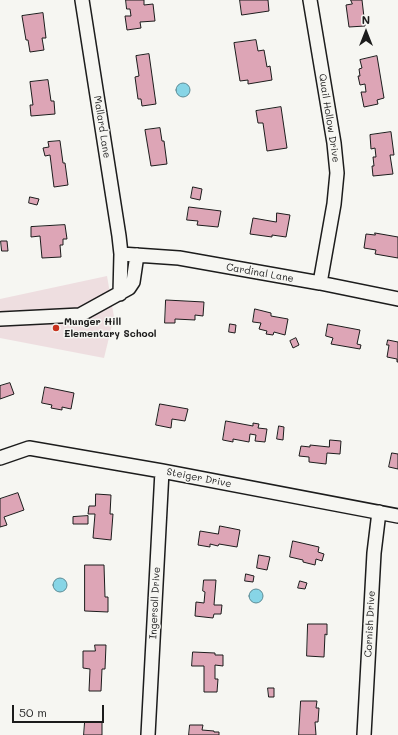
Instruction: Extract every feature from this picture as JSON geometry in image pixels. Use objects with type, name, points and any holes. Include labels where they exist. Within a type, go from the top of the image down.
[{"type":"street","name":"Mallard Lane","points":[[82,0],[121,254],[120,294]]},
{"type":"street","name":"Quail Hollow Drive","points":[[310,0],[334,143],[337,173],[334,204],[320,283]]},
{"type":"street","name":"Cardinal Lane","points":[[121,254],[179,258],[320,283],[398,299]]},
{"type":"street","points":[[0,319],[80,315],[130,288],[133,282],[137,255]]},
{"type":"street","name":"Steiger Drive","points":[[0,458],[29,448],[162,471],[398,516]]},
{"type":"street","name":"Ingersoll Drive","points":[[148,735],[162,471]]},
{"type":"street","name":"Cornish Drive","points":[[364,735],[374,553],[379,512]]},
{"type":"shaded area","name":"Munger Hill Elementary School","points":[[107,276],[114,317],[104,358],[0,338],[0,299]]},
{"type":"water","points":[[183,83],[188,85],[190,90],[188,95],[183,97],[178,95],[176,90],[178,85]]},
{"type":"water","points":[[60,578],[65,580],[67,585],[65,590],[60,592],[55,590],[53,585],[55,580]]},
{"type":"water","points":[[256,589],[261,591],[263,596],[261,601],[256,603],[251,601],[249,596],[251,591]]},
{"type":"building","points":[[126,0],[144,0],[144,5],[153,4],[155,21],[140,22],[141,28],[127,30],[125,16],[131,16],[130,9],[127,9]]},
{"type":"building","points":[[240,0],[268,0],[269,11],[242,15]]},
{"type":"building","points":[[351,0],[362,0],[365,26],[349,27],[346,5],[352,4]]},
{"type":"building","points":[[43,13],[46,38],[42,38],[44,50],[30,52],[28,40],[26,40],[22,16]]},
{"type":"building","points":[[256,40],[258,51],[264,50],[267,67],[270,66],[272,80],[248,84],[248,80],[240,81],[234,43]]},
{"type":"building","points":[[149,54],[156,104],[142,106],[141,99],[138,99],[135,77],[139,76],[136,56]]},
{"type":"building","points":[[377,56],[384,98],[377,100],[378,104],[364,107],[361,92],[366,92],[365,84],[360,85],[358,76],[360,76],[359,69],[362,68],[360,60]]},
{"type":"building","points":[[48,80],[51,101],[54,101],[55,114],[31,116],[30,105],[33,105],[30,82]]},
{"type":"building","points":[[281,107],[287,148],[267,151],[263,123],[258,123],[256,111]]},
{"type":"building","points":[[160,128],[162,141],[164,141],[167,164],[151,166],[145,130]]},
{"type":"building","points":[[391,132],[394,155],[390,155],[393,174],[373,176],[373,157],[376,157],[375,148],[371,149],[370,135]]},
{"type":"building","points":[[60,141],[68,185],[54,187],[50,155],[45,156],[43,148],[49,147],[48,142]]},
{"type":"building","points":[[193,187],[202,189],[200,200],[191,198]]},
{"type":"building","points":[[30,197],[39,199],[37,205],[29,203]]},
{"type":"building","points":[[189,207],[221,211],[218,227],[197,225],[198,221],[187,220]]},
{"type":"building","points":[[277,213],[290,215],[286,237],[250,234],[253,218],[276,222]]},
{"type":"building","points":[[65,225],[67,239],[63,239],[63,245],[60,245],[61,257],[42,258],[40,236],[31,237],[31,227]]},
{"type":"building","points":[[375,233],[398,237],[398,258],[375,254],[376,250],[364,248],[366,234],[375,235]]},
{"type":"building","points":[[1,241],[7,241],[8,251],[2,251]]},
{"type":"building","points":[[166,300],[204,302],[203,316],[195,315],[195,320],[175,319],[175,323],[165,323]]},
{"type":"building","points":[[255,309],[271,313],[271,316],[288,319],[285,335],[274,332],[273,335],[266,334],[267,331],[259,329],[261,323],[253,322]]},
{"type":"building","points":[[230,324],[236,325],[235,333],[229,332]]},
{"type":"building","points":[[328,324],[360,330],[357,344],[361,345],[360,349],[331,344],[333,338],[326,336]]},
{"type":"building","points":[[296,338],[299,345],[293,348],[290,341]]},
{"type":"building","points":[[388,340],[398,342],[398,362],[397,359],[387,357],[389,345],[387,345]]},
{"type":"building","points":[[10,383],[14,394],[0,399],[0,386]]},
{"type":"building","points":[[45,387],[74,393],[71,409],[62,407],[62,410],[51,408],[52,405],[42,403]]},
{"type":"building","points":[[160,404],[188,409],[185,421],[172,419],[171,428],[156,425]]},
{"type":"building","points":[[226,421],[253,426],[253,423],[259,424],[258,428],[267,429],[265,442],[255,441],[256,435],[250,434],[249,442],[233,439],[233,442],[223,440]]},
{"type":"building","points":[[279,426],[284,427],[283,440],[277,439]]},
{"type":"building","points":[[330,440],[341,441],[340,454],[327,453],[326,464],[309,462],[309,457],[299,456],[301,446],[310,447],[310,445],[329,447]]},
{"type":"building","points":[[392,453],[398,454],[398,469],[389,467]]},
{"type":"building","points":[[18,493],[24,510],[4,517],[7,525],[0,527],[0,499]]},
{"type":"building","points":[[96,494],[111,495],[110,514],[113,514],[111,540],[93,538],[95,514],[88,514],[89,506],[95,506]]},
{"type":"building","points":[[88,516],[88,524],[73,524],[73,517]]},
{"type":"building","points":[[220,526],[240,530],[237,547],[219,544],[218,546],[210,544],[210,547],[198,545],[200,531],[218,534]]},
{"type":"building","points":[[293,541],[319,547],[318,552],[324,554],[322,561],[316,559],[315,565],[290,557]]},
{"type":"building","points":[[259,555],[270,557],[267,570],[257,568]]},
{"type":"building","points":[[85,565],[104,565],[105,597],[108,597],[108,612],[85,611]]},
{"type":"building","points":[[246,574],[254,576],[253,582],[245,581]]},
{"type":"building","points":[[204,580],[216,580],[214,605],[222,605],[221,614],[214,614],[213,618],[195,616],[196,602],[204,603]]},
{"type":"building","points":[[300,581],[307,583],[305,589],[298,588]]},
{"type":"building","points":[[308,624],[327,624],[324,657],[307,656]]},
{"type":"building","points":[[95,645],[106,645],[105,669],[102,669],[101,691],[89,691],[90,669],[83,668],[83,651],[95,651]]},
{"type":"building","points":[[193,652],[223,655],[223,666],[215,665],[215,679],[218,679],[217,692],[204,692],[204,666],[192,666]]},
{"type":"building","points":[[268,688],[274,688],[274,697],[269,697]]},
{"type":"building","points":[[301,701],[317,701],[316,708],[319,708],[318,722],[315,722],[316,735],[299,735]]},
{"type":"building","points":[[85,722],[102,722],[102,735],[84,735]]},
{"type":"building","points":[[190,725],[203,725],[202,730],[219,732],[219,735],[189,735]]},
{"type":"place","name":"Munger Hill Elementary School","points":[[56,328]]}]
